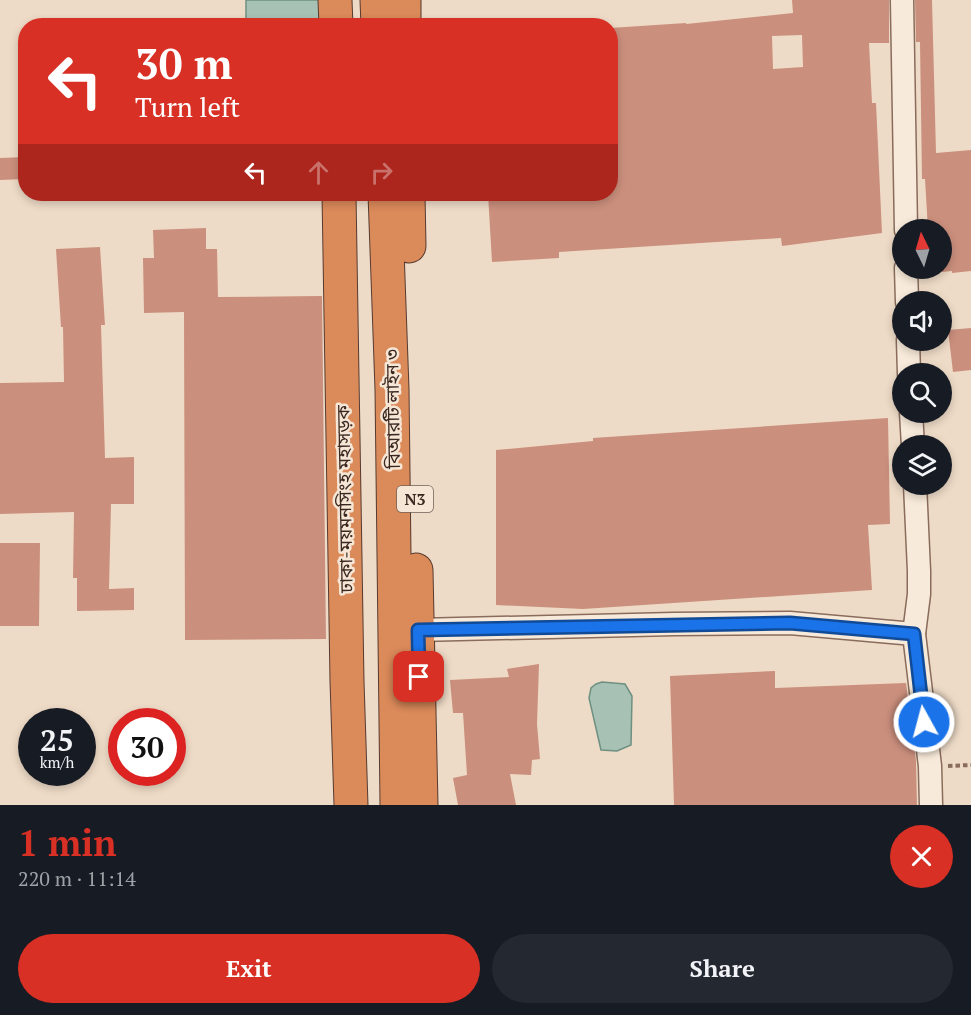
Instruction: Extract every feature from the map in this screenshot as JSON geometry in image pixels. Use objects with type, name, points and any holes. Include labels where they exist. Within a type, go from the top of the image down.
[{"type":"highway","points":[[335,0],[336,18]]},
{"type":"highway","points":[[377,0],[378,18]]},
{"type":"highway","points":[[404,0],[404,18]]},
{"type":"highway","name":"ঢাকা-ময়মনসিংহ মহাসড়ক","points":[[339,201],[351,805]]},
{"type":"highway","name":"বিআরটি লাইন ৩","points":[[385,201],[392,389],[397,805]]},
{"type":"highway","name":"N3","points":[[408,201],[421,805]]},
{"type":"street","points":[[902,0],[906,219]]},
{"type":"street","points":[[916,495],[919,594],[914,634],[930,766],[931,805]]},
{"type":"street","points":[[418,630],[790,623],[914,634]]},
{"type":"shaded area","points":[[246,0],[322,0],[322,18],[246,18]]},
{"type":"shaded area","points":[[602,682],[625,684],[632,696],[631,745],[617,751],[601,750],[589,698],[591,688]]},
{"type":"building","points":[[792,0],[889,0],[889,43],[869,43],[872,103],[876,103],[882,233],[782,246],[781,238],[559,252],[559,258],[492,262],[488,201],[618,201],[618,27],[686,24],[793,13]],"holes":[[[802,35],[803,67],[773,69],[772,36]]]},
{"type":"building","points":[[915,0],[932,0],[936,153],[971,150],[971,271],[952,273],[952,219],[927,219],[925,179],[922,179],[920,42],[916,42]]},
{"type":"building","points":[[18,157],[18,179],[0,180],[0,158]]},
{"type":"building","points":[[206,228],[206,249],[217,249],[218,297],[322,296],[326,639],[185,640],[184,312],[144,313],[143,258],[154,258],[153,230]]},
{"type":"building","points":[[100,247],[105,325],[101,325],[105,458],[134,457],[134,504],[111,504],[109,589],[134,588],[134,610],[77,611],[77,578],[73,578],[74,512],[0,514],[0,383],[64,382],[63,327],[61,327],[56,249]]},
{"type":"building","points":[[971,328],[971,370],[953,372],[950,351],[952,330]]},
{"type":"building","points":[[888,418],[890,524],[868,525],[872,590],[583,609],[496,605],[496,450],[593,441],[593,438]]},
{"type":"building","points":[[0,543],[40,543],[39,626],[0,626]]},
{"type":"building","points":[[539,664],[537,724],[540,759],[532,760],[531,775],[510,774],[516,805],[458,805],[453,778],[467,775],[463,713],[453,713],[450,680],[509,677],[507,669]]},
{"type":"building","points":[[775,671],[775,688],[906,683],[916,761],[917,805],[674,805],[670,676]]},
{"type":"route","points":[[419,677],[418,630],[790,623],[873,630],[914,634],[924,722]]}]
